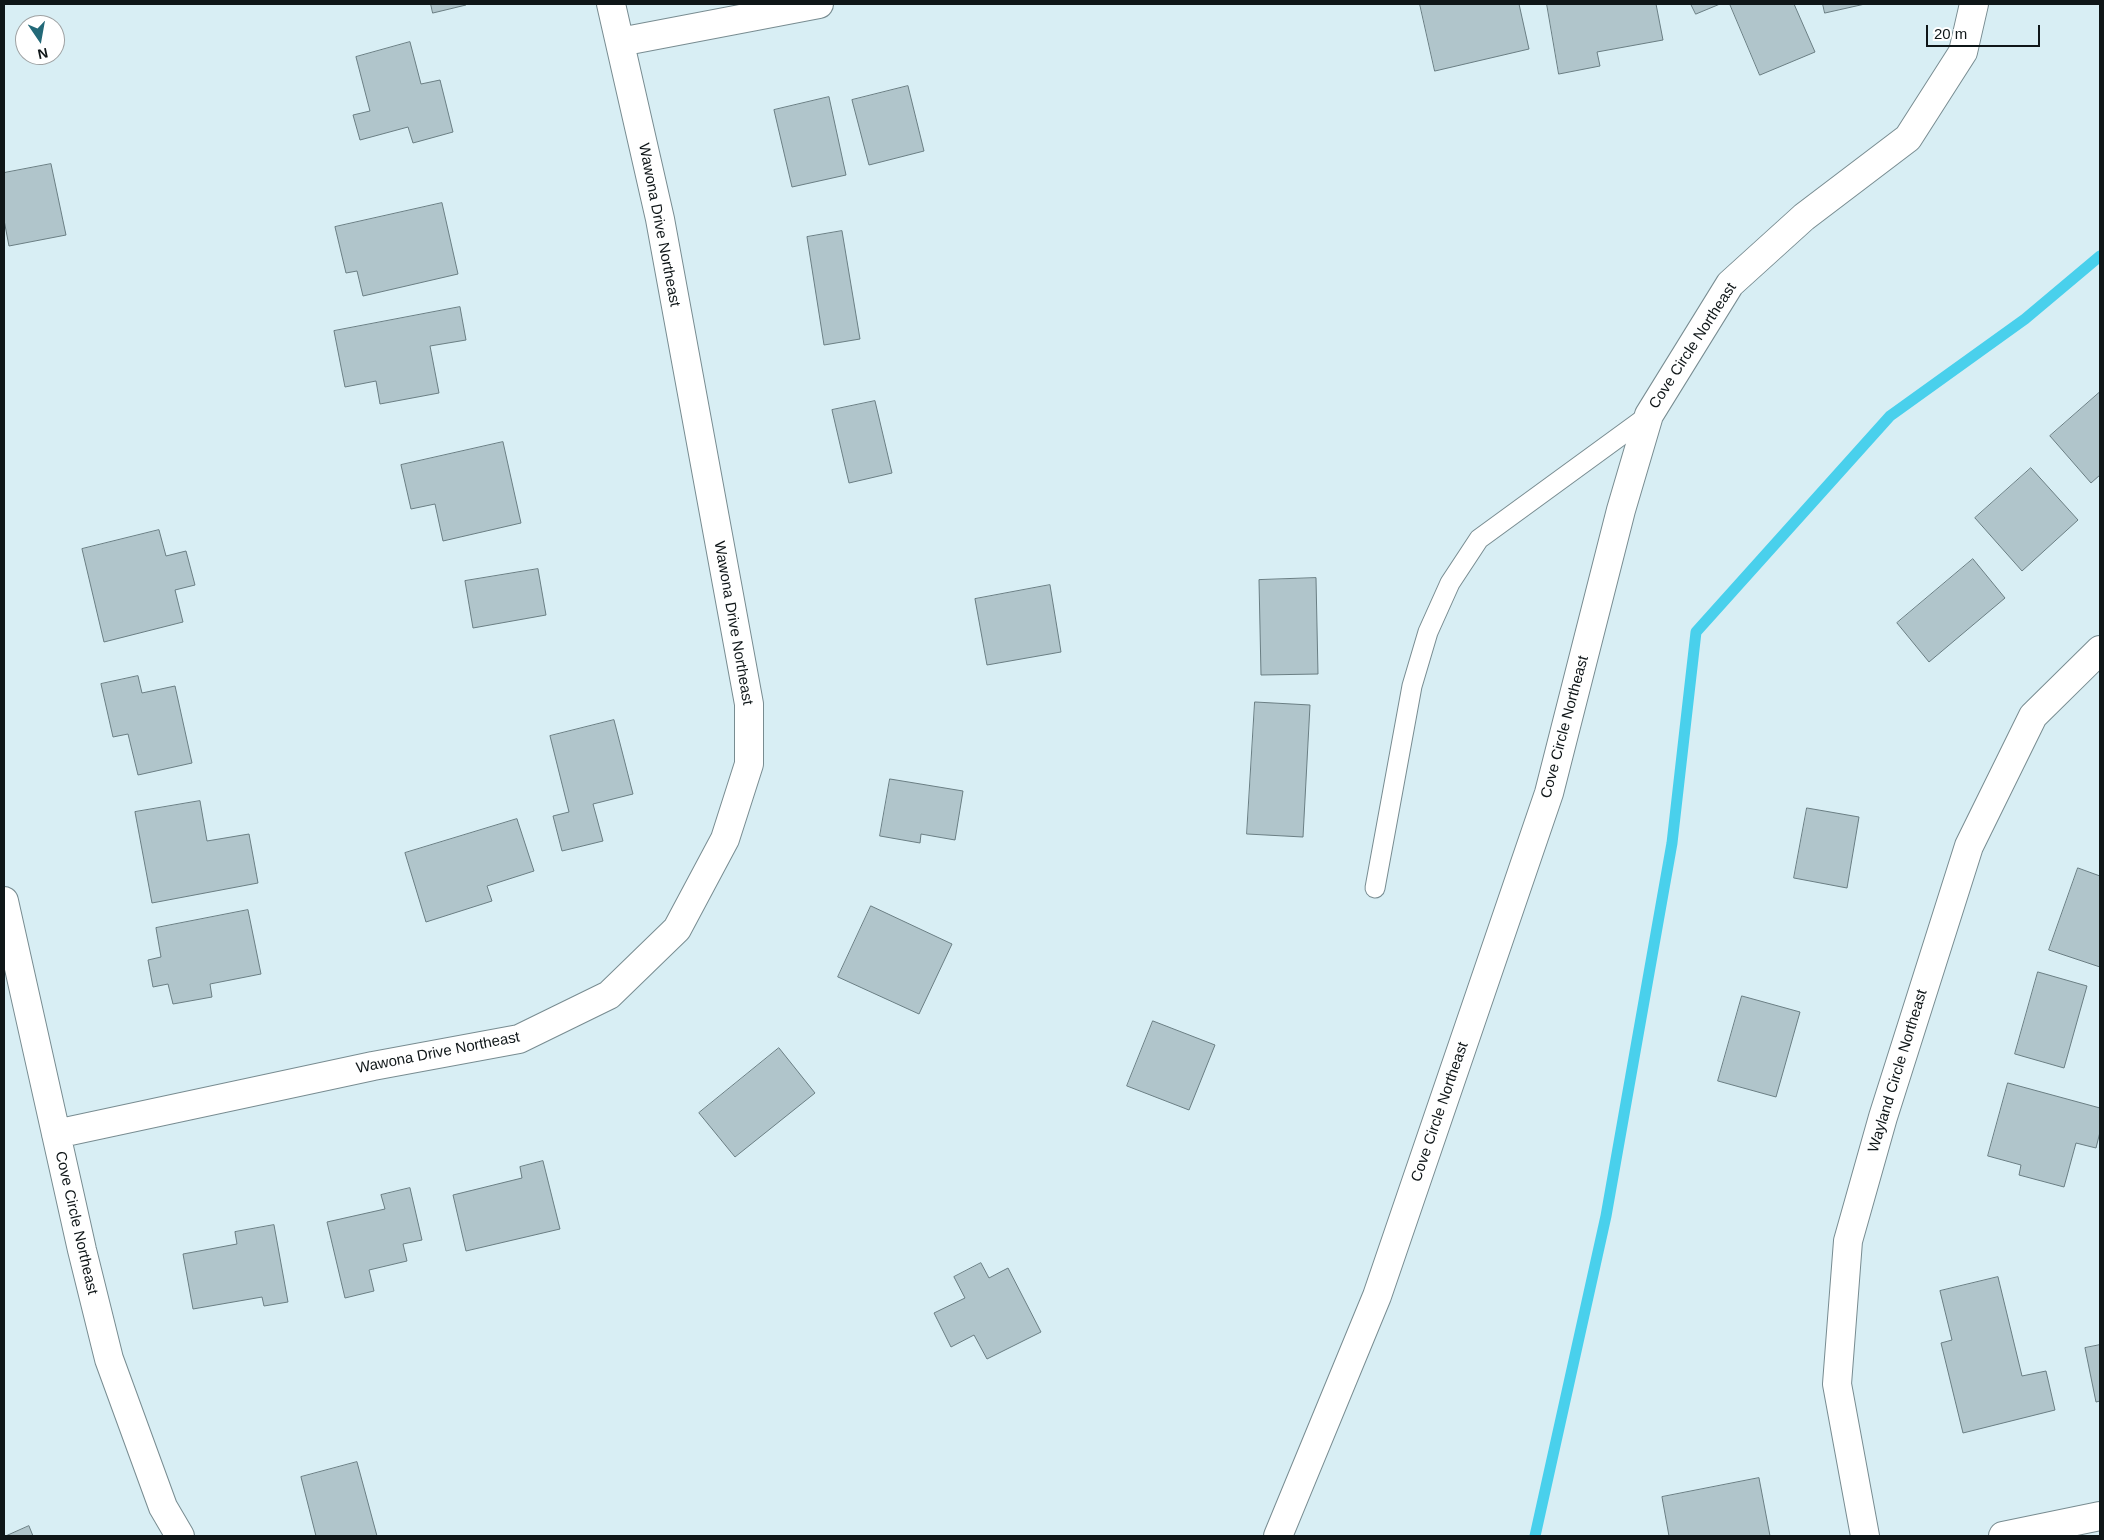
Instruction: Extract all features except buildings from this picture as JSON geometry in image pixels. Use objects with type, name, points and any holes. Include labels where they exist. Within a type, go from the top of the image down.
[{"type":"street","name":"Wawona Drive Northeast","points":[[56,1134],[373,1066],[519,1039],[608,995],[677,929],[725,839],[749,764],[749,704],[660,219],[611,4]]},
{"type":"street","points":[[620,42],[819,4]]},
{"type":"street","name":"Cove Circle Northeast","points":[[1278,1536],[1377,1296],[1549,794],[1621,510],[1649,415],[1730,284],[1804,217],[1908,138],[1963,52],[1974,4]]},
{"type":"street","name":"Wayland Circle Northeast","points":[[1865,1536],[1837,1384],[1848,1241],[1883,1117],[1969,846],[2033,716],[2100,650]]},
{"type":"street","name":"Cove Circle Northeast","points":[[4,901],[109,1359],[163,1507],[180,1536]]},
{"type":"street","points":[[2003,1536],[2100,1516]]},
{"type":"lane","points":[[1375,888],[1412,686],[1428,632],[1450,583],[1478,539],[1649,415]]},
{"type":"waterway","points":[[1535,1536],[1606,1216],[1672,843],[1696,632],[1890,416],[2025,319],[2100,256]]}]
